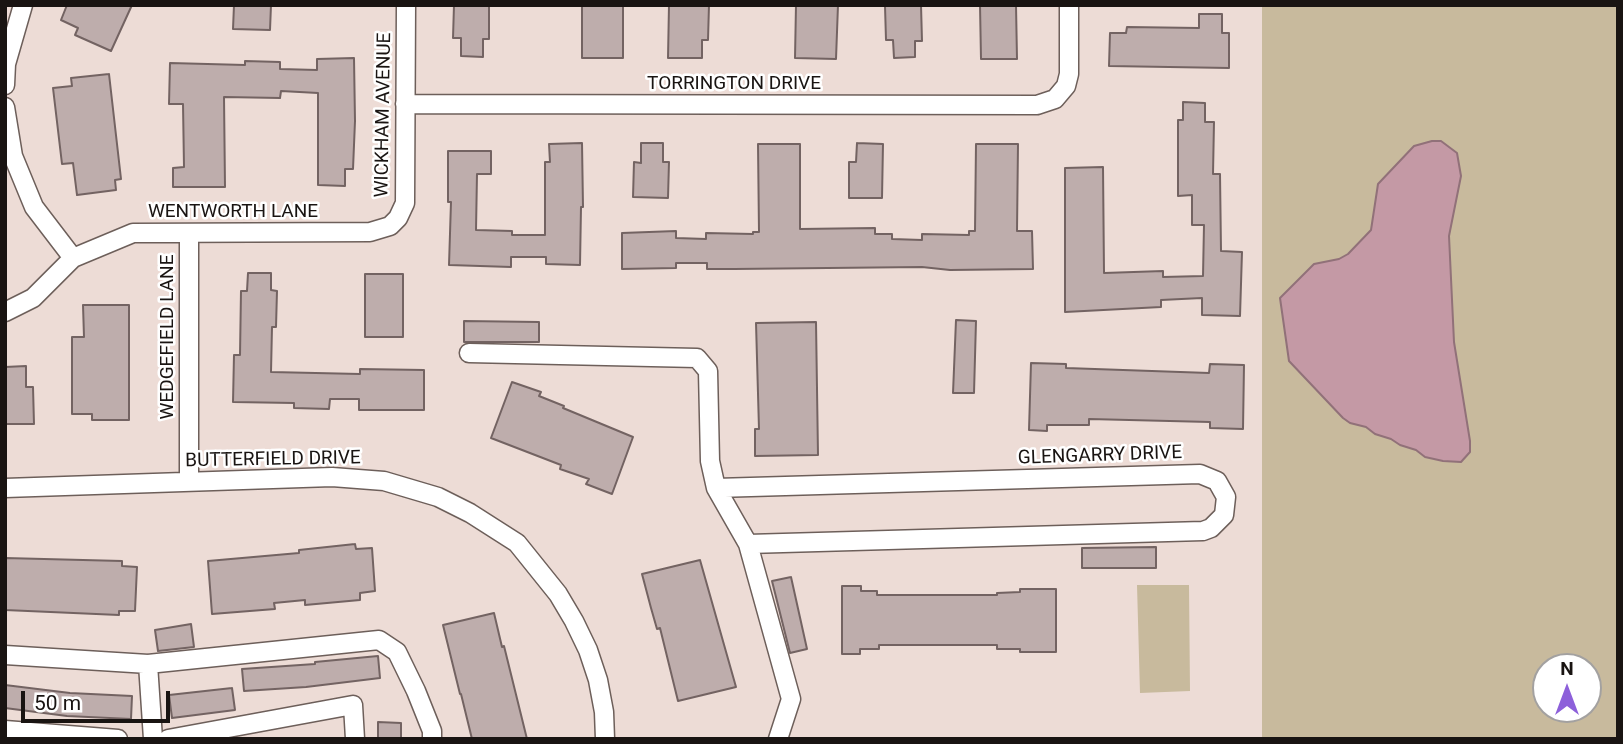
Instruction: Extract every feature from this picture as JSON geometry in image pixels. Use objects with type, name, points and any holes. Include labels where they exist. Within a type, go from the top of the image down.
[{"type":"street","name":"WICKHAM AVENUE","points":[[395,222],[405,203],[406,5]]},
{"type":"street","name":"TORRINGTON DRIVE","points":[[405,104],[1037,105],[1060,96],[1066,86],[1069,74],[1069,5]]},
{"type":"street","points":[[5,85],[15,15]]},
{"type":"street","points":[[5,107],[13,156],[34,207],[73,258],[33,298],[5,313]]},
{"type":"street","name":"WENTWORTH LANE","points":[[73,258],[133,233],[370,232],[382,230],[395,222]]},
{"type":"street","name":"WEDGEFIELD LANE","points":[[188,481],[189,234]]},
{"type":"street","points":[[469,354],[697,358],[708,371],[710,461],[716,488],[748,544],[791,699],[778,739]]},
{"type":"street","name":"GLENGARRY DRIVE","points":[[716,488],[1200,474],[1217,481],[1226,497],[1226,506],[1219,522],[1203,531],[748,544]]},
{"type":"street","name":"BUTTERFIELD DRIVE","points":[[5,488],[331,477],[384,481],[438,497],[470,513],[517,543],[558,594],[588,649],[598,680],[605,739]]},
{"type":"street","points":[[5,654],[148,664],[379,640],[397,652],[416,691],[432,731],[432,739]]},
{"type":"street","points":[[148,664],[153,739]]},
{"type":"street","points":[[168,739],[354,705],[355,739]]},
{"type":"street","points":[[5,730],[118,739]]},
{"type":"shaded area","points":[[1262,5],[1618,5],[1618,739],[1262,739]]},
{"type":"shaded area","points":[[1441,141],[1457,153],[1461,176],[1449,236],[1454,342],[1470,441],[1470,452],[1461,462],[1425,457],[1416,450],[1343,418],[1289,361],[1280,298],[1314,264],[1339,259],[1348,254],[1371,230],[1378,184],[1414,146]]},
{"type":"shaded area","points":[[1137,585],[1189,585],[1190,691],[1140,693]]},
{"type":"building","points":[[67,5],[132,5],[111,51],[75,35],[78,28],[61,20]]},
{"type":"building","points":[[234,5],[271,5],[270,30],[233,29]]},
{"type":"building","points":[[454,5],[489,5],[489,39],[483,39],[483,57],[461,56],[461,38],[453,38]]},
{"type":"building","points":[[582,5],[623,5],[623,58],[582,58]]},
{"type":"building","points":[[669,5],[709,5],[708,40],[702,40],[702,58],[668,58]]},
{"type":"building","points":[[796,5],[838,5],[836,59],[795,58]]},
{"type":"building","points":[[921,5],[922,41],[915,41],[915,57],[894,58],[893,40],[886,40],[885,6]]},
{"type":"building","points":[[980,5],[1016,5],[1017,59],[981,59]]},
{"type":"building","points":[[1199,14],[1222,14],[1222,33],[1229,33],[1229,68],[1109,66],[1110,33],[1126,33],[1127,27],[1199,28]]},
{"type":"building","points":[[354,58],[353,169],[345,169],[345,186],[318,185],[318,93],[281,91],[280,98],[224,97],[225,187],[173,187],[173,168],[184,167],[183,104],[169,104],[170,63],[245,65],[245,61],[280,62],[280,69],[317,70],[317,59]]},
{"type":"building","points":[[109,74],[121,179],[115,180],[116,190],[77,195],[73,163],[62,164],[53,88],[72,86],[71,78]]},
{"type":"building","points":[[1183,102],[1205,103],[1205,122],[1214,122],[1213,174],[1220,174],[1221,251],[1242,252],[1240,316],[1202,315],[1202,298],[1161,300],[1161,307],[1065,312],[1065,168],[1103,167],[1104,273],[1163,271],[1163,277],[1203,276],[1204,225],[1192,225],[1192,195],[1178,196],[1178,120],[1183,120]]},
{"type":"building","points":[[582,143],[580,265],[546,264],[546,257],[511,257],[511,267],[449,265],[451,202],[448,202],[448,151],[491,151],[491,174],[477,174],[476,230],[512,231],[512,235],[545,235],[545,162],[550,162],[549,144]]},
{"type":"building","points":[[641,143],[663,143],[663,162],[669,162],[668,198],[633,197],[634,162],[641,163]]},
{"type":"building","points":[[857,143],[883,144],[882,198],[849,198],[849,162],[856,162]]},
{"type":"building","points":[[758,144],[800,144],[800,229],[875,228],[875,234],[892,234],[892,239],[922,240],[922,234],[969,235],[969,231],[975,231],[976,144],[1018,144],[1017,231],[1032,231],[1033,269],[707,269],[707,263],[676,263],[676,268],[622,269],[622,233],[676,231],[676,238],[706,239],[706,233],[759,232]]},
{"type":"building","points":[[248,273],[271,273],[271,290],[277,291],[276,327],[272,327],[271,372],[360,374],[360,369],[424,370],[424,410],[359,410],[359,399],[330,399],[329,409],[294,408],[294,403],[233,402],[234,355],[240,355],[241,291],[247,291]]},
{"type":"building","points":[[365,274],[403,274],[403,337],[365,337]]},
{"type":"building","points":[[83,305],[129,305],[129,420],[92,420],[92,414],[72,414],[72,337],[84,337]]},
{"type":"building","points":[[956,320],[976,321],[974,393],[953,393]]},
{"type":"building","points":[[464,321],[539,322],[539,342],[464,342]]},
{"type":"building","points":[[816,322],[818,455],[755,456],[755,429],[759,429],[756,323]]},
{"type":"building","points":[[1031,363],[1066,364],[1066,368],[1209,373],[1210,364],[1244,365],[1243,429],[1210,428],[1210,422],[1089,419],[1089,425],[1047,425],[1047,431],[1029,430]]},
{"type":"building","points":[[26,366],[26,387],[33,387],[34,424],[5,424],[5,367]]},
{"type":"building","points":[[512,382],[541,392],[539,396],[564,406],[563,408],[633,437],[612,494],[586,484],[589,479],[560,469],[561,465],[491,438]]},
{"type":"building","points":[[355,544],[356,549],[372,548],[375,591],[360,593],[360,600],[305,605],[305,600],[274,603],[275,609],[212,614],[208,561],[299,553],[299,550]]},
{"type":"building","points":[[1156,547],[1156,568],[1082,568],[1082,548]]},
{"type":"building","points":[[5,558],[122,561],[122,566],[137,567],[135,611],[119,611],[119,615],[5,610]]},
{"type":"building","points":[[700,560],[736,687],[678,701],[660,628],[657,629],[642,574]]},
{"type":"building","points":[[791,577],[807,649],[790,653],[772,581]]},
{"type":"building","points":[[842,586],[861,586],[861,591],[877,591],[877,595],[997,595],[1020,592],[1020,589],[1056,589],[1056,652],[1020,652],[1020,649],[997,649],[997,645],[879,645],[879,649],[860,649],[860,654],[842,654]]},
{"type":"building","points":[[494,613],[527,739],[472,739],[460,694],[443,625]]},
{"type":"building","points":[[191,624],[194,647],[158,651],[155,630]]},
{"type":"building","points":[[378,656],[380,678],[244,691],[242,669]]},
{"type":"building","points":[[5,685],[70,693],[132,696],[131,719],[67,716],[5,708]]},
{"type":"building","points":[[232,688],[235,710],[172,718],[169,695]]},
{"type":"building","points":[[378,722],[401,723],[401,739],[378,739]]}]
